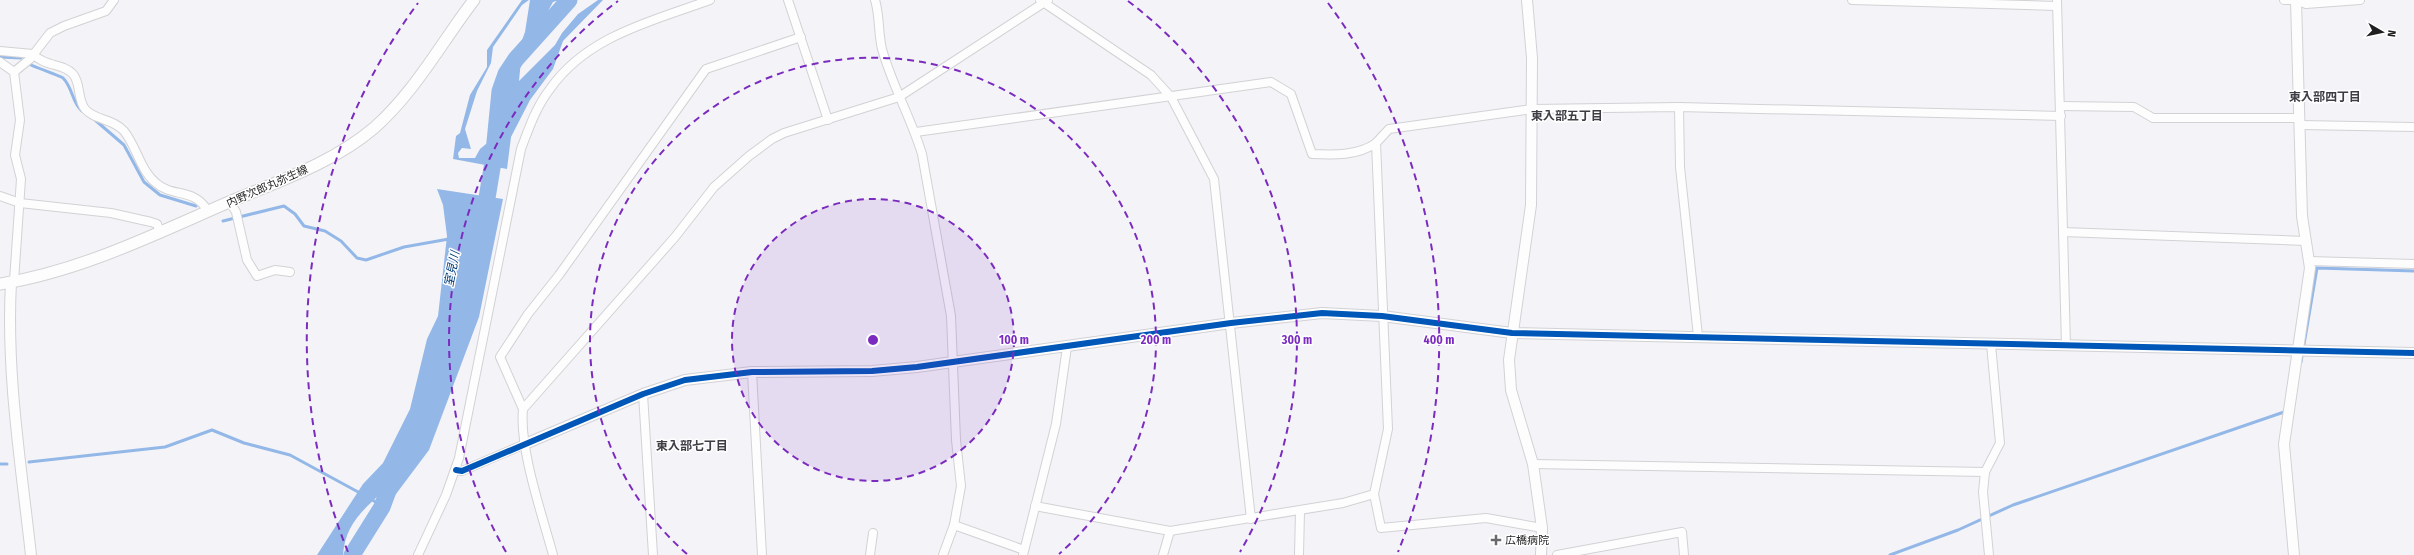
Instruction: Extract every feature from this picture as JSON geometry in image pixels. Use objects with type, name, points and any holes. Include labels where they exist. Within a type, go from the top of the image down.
[{"type":"main road","name":"内野次郎丸弥生線","points":[[0,284],[13,282],[87,262],[281,181],[338,153],[373,128],[408,94],[446,36],[474,0]]},
{"type":"street","points":[[14,72],[33,54],[50,33],[64,26],[106,11],[114,0]]},
{"type":"street","points":[[418,555],[456,470],[521,149],[534,115],[550,89],[565,70],[584,53],[613,35],[710,0]]},
{"type":"street","points":[[788,0],[828,120]]},
{"type":"street","points":[[875,0],[879,12],[882,48],[900,97],[916,132],[922,154],[951,316],[956,440],[962,486],[954,525],[943,555]]},
{"type":"street","points":[[1527,0],[1532,58],[1531,205],[1509,360],[1511,390],[1533,464],[1542,528],[1541,555]]},
{"type":"street","points":[[1852,0],[2057,3],[2066,346]]},
{"type":"street","points":[[2284,0],[2296,0],[2306,4],[2360,0]]},
{"type":"street","points":[[2294,555],[2284,444],[2286,419],[2296,351],[2310,268],[2302,216],[2296,0]]},
{"type":"street","points":[[523,409],[675,238],[714,187],[726,175],[772,139],[784,133],[900,97],[1044,1],[1151,75],[1171,97],[1214,179],[1231,324],[1251,519]]},
{"type":"street","points":[[553,555],[525,444],[522,422],[523,409],[500,357],[528,314],[559,274],[706,69],[801,37]]},
{"type":"street","points":[[0,51],[33,54],[40,62],[68,70],[74,76],[82,104],[86,110],[118,125],[124,131],[146,173],[157,184],[194,197],[201,201],[208,212]]},
{"type":"street","points":[[0,62],[14,72],[20,120],[15,155],[21,179],[9,324],[10,368],[31,555]]},
{"type":"street","points":[[916,132],[1271,82],[1291,94],[1312,154],[1338,156],[1371,147],[1389,129],[1532,109],[1679,107],[2061,116]]},
{"type":"street","points":[[2060,106],[2134,107],[2153,118],[2414,127]]},
{"type":"street","points":[[1679,107],[1680,167],[1698,336]]},
{"type":"street","points":[[1376,143],[1382,316],[1388,429],[1374,494],[1381,528],[1486,518],[1542,528]]},
{"type":"street","points":[[0,196],[20,203],[111,213],[157,224],[160,232]]},
{"type":"street","points":[[230,202],[236,212],[247,260],[257,276],[275,270],[290,272]]},
{"type":"street","points":[[2063,232],[2306,241]]},
{"type":"street","points":[[2309,261],[2414,264]]},
{"type":"street","points":[[456,470],[462,471],[643,394],[685,380],[752,372],[872,371],[953,362],[1322,313],[1382,316],[1512,333],[1698,336],[2296,351],[2414,352]]},
{"type":"street","points":[[1989,555],[1982,492],[1985,472],[2000,443],[1991,344]]},
{"type":"street","points":[[954,525],[1023,552],[1056,424],[1067,346]]},
{"type":"street","points":[[752,372],[762,555]]},
{"type":"street","points":[[643,394],[652,555]]},
{"type":"street","points":[[1533,464],[1985,472]]},
{"type":"street","points":[[1036,506],[1170,530],[1300,511],[1343,503],[1374,494]]},
{"type":"street","points":[[1299,555],[1300,511]]},
{"type":"street","points":[[1163,555],[1170,530]]},
{"type":"street","points":[[1557,555],[1682,532],[1684,555]]},
{"type":"street","points":[[870,555],[873,533]]},
{"type":"water","points":[[522,0],[529,0],[522,5],[493,47],[491,63],[477,91],[465,129],[471,149],[462,148],[458,153],[459,158],[475,158],[480,149],[498,134],[505,87],[525,32],[530,0],[560,0],[553,2],[547,13],[545,21],[521,60],[519,81],[555,45],[562,33],[578,14],[598,0],[603,0],[563,41],[553,69],[530,100],[511,137],[507,169],[453,159],[456,136],[460,133],[470,95],[487,67],[487,50]]},
{"type":"water","points":[[437,189],[503,199],[479,317],[429,450],[387,506],[381,493],[355,520],[347,536],[343,555],[317,555],[363,484],[383,463],[410,409],[427,339],[438,316],[447,236],[443,205]]},
{"type":"waterway","name":"室見川","points":[[475,214],[486,204],[493,162],[500,91],[506,74],[516,59],[569,0]]},
{"type":"waterway","points":[[0,57],[21,58]]},
{"type":"waterway","points":[[31,65],[63,78],[69,86],[76,104],[82,111]]},
{"type":"waterway","points":[[95,120],[124,145],[144,182],[160,195],[196,206]]},
{"type":"waterway","points":[[223,221],[284,206],[295,214],[304,226],[325,231],[341,241],[357,258],[366,260],[404,247],[449,239]]},
{"type":"waterway","points":[[2301,362],[2317,268],[2414,271]]},
{"type":"waterway","points":[[1890,555],[1958,530],[2013,505],[2287,411]]},
{"type":"waterway","points":[[29,462],[165,447],[212,430],[244,443],[290,455],[360,493]]},
{"type":"waterway","points":[[0,464],[7,464]]},
{"type":"waterway","name":"室見川","points":[[352,555],[382,507],[392,480]]},
{"type":"waterway","points":[[370,498],[382,507]]},
{"type":"cycle path","points":[[456,470],[462,471],[643,394],[685,380],[752,372],[872,371],[917,367],[1231,323],[1322,313],[1382,316],[1512,333],[2414,353]]},
{"type":"place","name":"広橋病院","points":[[1496,540]]},
{"type":"district","name":"東入部四丁目","points":[[2325,97]]},
{"type":"district","name":"東入部五丁目","points":[[1567,116]]},
{"type":"district","name":"東入部七丁目","points":[[692,446]]}]
